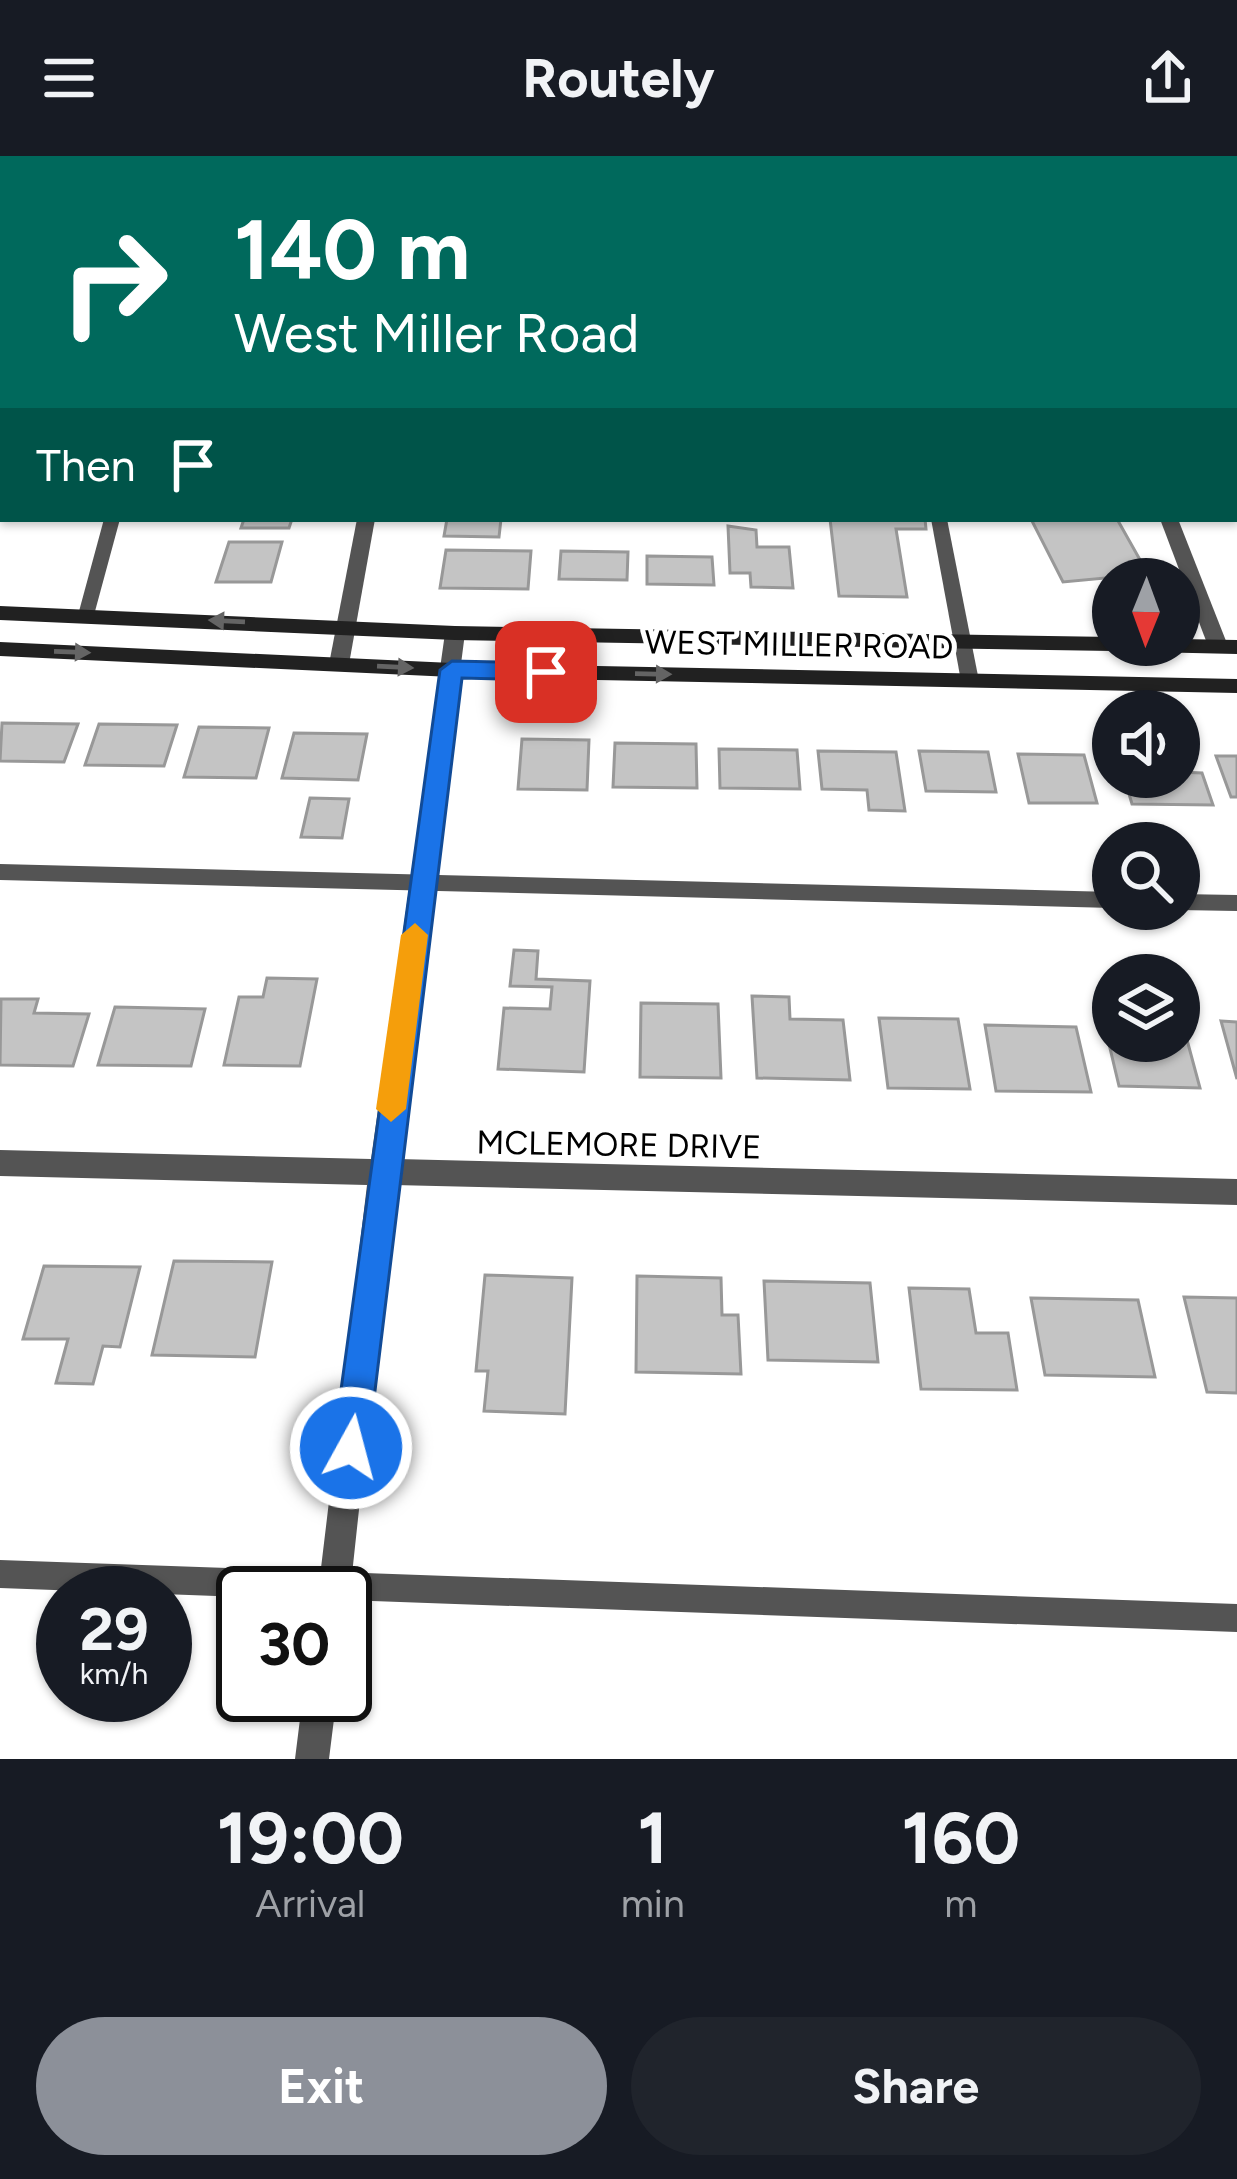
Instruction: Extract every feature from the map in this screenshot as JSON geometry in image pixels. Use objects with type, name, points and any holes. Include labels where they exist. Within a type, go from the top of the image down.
[{"type":"main road","name":"WEST MILLER ROAD","points":[[0,613],[455,633],[1092,644]]},
{"type":"main road","name":"WEST MILLER ROAD","points":[[0,650],[452,670],[1237,686]]},
{"type":"street","points":[[339,664],[365,522]]},
{"type":"street","points":[[1170,522],[1227,646]]},
{"type":"street","points":[[338,1566],[382,1175],[455,633]]},
{"type":"street","name":"MCLEMORE DRIVE","points":[[0,1163],[1237,1192]]},
{"type":"street","points":[[311,1759],[316,1722]]},
{"type":"lane","points":[[86,615],[111,522]]},
{"type":"lane","points":[[940,522],[970,681]]},
{"type":"lane","points":[[0,872],[1092,900]]},
{"type":"lane","points":[[1200,902],[1237,903]]},
{"type":"lane","points":[[0,1574],[216,1583]]},
{"type":"lane","points":[[372,1589],[1237,1618]]},
{"type":"building","points":[[243,522],[291,522],[289,528],[241,528]]},
{"type":"building","points":[[446,522],[501,522],[499,537],[444,536]]},
{"type":"building","points":[[830,522],[925,522],[926,529],[896,529],[907,597],[839,596]]},
{"type":"building","points":[[1033,522],[1119,522],[1139,558],[1092,558],[1092,579],[1063,582]]},
{"type":"building","points":[[728,526],[756,530],[757,547],[789,547],[793,588],[751,587],[750,573],[730,573]]},
{"type":"building","points":[[229,542],[282,542],[271,582],[216,582]]},
{"type":"building","points":[[446,550],[531,551],[528,589],[440,588]]},
{"type":"building","points":[[561,551],[628,552],[627,580],[559,579]]},
{"type":"building","points":[[647,556],[712,557],[714,585],[647,584]]},
{"type":"building","points":[[2,723],[78,724],[64,762],[0,761]]},
{"type":"building","points":[[99,724],[177,725],[164,766],[85,765]]},
{"type":"building","points":[[199,727],[269,728],[256,778],[184,777]]},
{"type":"building","points":[[294,733],[367,734],[358,780],[282,778]]},
{"type":"building","points":[[522,739],[589,740],[587,790],[518,789]]},
{"type":"building","points":[[615,743],[696,744],[697,788],[613,787]]},
{"type":"building","points":[[719,749],[797,750],[800,789],[720,788]]},
{"type":"building","points":[[818,751],[896,752],[905,811],[869,810],[867,790],[822,789]]},
{"type":"building","points":[[919,751],[988,752],[996,792],[926,791]]},
{"type":"building","points":[[1018,754],[1084,755],[1097,803],[1029,803]]},
{"type":"building","points":[[1216,756],[1237,756],[1237,797],[1231,797]]},
{"type":"building","points":[[1200,773],[1213,805],[1132,804],[1130,798],[1200,798]]},
{"type":"building","points":[[310,798],[349,799],[342,838],[301,837]]},
{"type":"building","points":[[514,950],[538,951],[536,979],[590,981],[584,1072],[498,1069],[504,1008],[550,1009],[552,987],[510,986]]},
{"type":"building","points":[[267,978],[317,979],[300,1066],[224,1065],[239,997],[263,997]]},
{"type":"building","points":[[752,996],[789,997],[790,1019],[843,1020],[850,1080],[757,1078]]},
{"type":"building","points":[[1,999],[38,999],[34,1013],[89,1014],[73,1066],[0,1065]]},
{"type":"building","points":[[641,1003],[718,1004],[721,1078],[640,1077]]},
{"type":"building","points":[[115,1007],[205,1009],[191,1066],[98,1065]]},
{"type":"building","points":[[879,1018],[958,1019],[970,1089],[888,1088]]},
{"type":"building","points":[[1221,1021],[1237,1022],[1237,1079]]},
{"type":"building","points":[[985,1025],[1076,1027],[1091,1092],[996,1091]]},
{"type":"building","points":[[1113,1062],[1193,1062],[1200,1088],[1119,1086]]},
{"type":"building","points":[[174,1261],[272,1262],[255,1357],[152,1355]]},
{"type":"building","points":[[44,1266],[140,1267],[120,1347],[103,1346],[93,1384],[56,1383],[68,1339],[23,1339]]},
{"type":"building","points":[[485,1275],[572,1278],[565,1414],[484,1411],[488,1371],[476,1371]]},
{"type":"building","points":[[637,1276],[721,1278],[722,1315],[738,1315],[741,1374],[636,1372]]},
{"type":"building","points":[[764,1281],[870,1283],[878,1362],[768,1360]]},
{"type":"building","points":[[909,1288],[969,1289],[976,1333],[1008,1333],[1017,1390],[921,1389]]},
{"type":"building","points":[[1184,1297],[1237,1298],[1237,1393],[1207,1392]]},
{"type":"building","points":[[1031,1298],[1138,1300],[1155,1377],[1045,1375]]},
{"type":"slow traffic","points":[[391,1109],[415,935]]},
{"type":"route","points":[[351,1448],[382,1175],[452,670],[546,672]]}]
